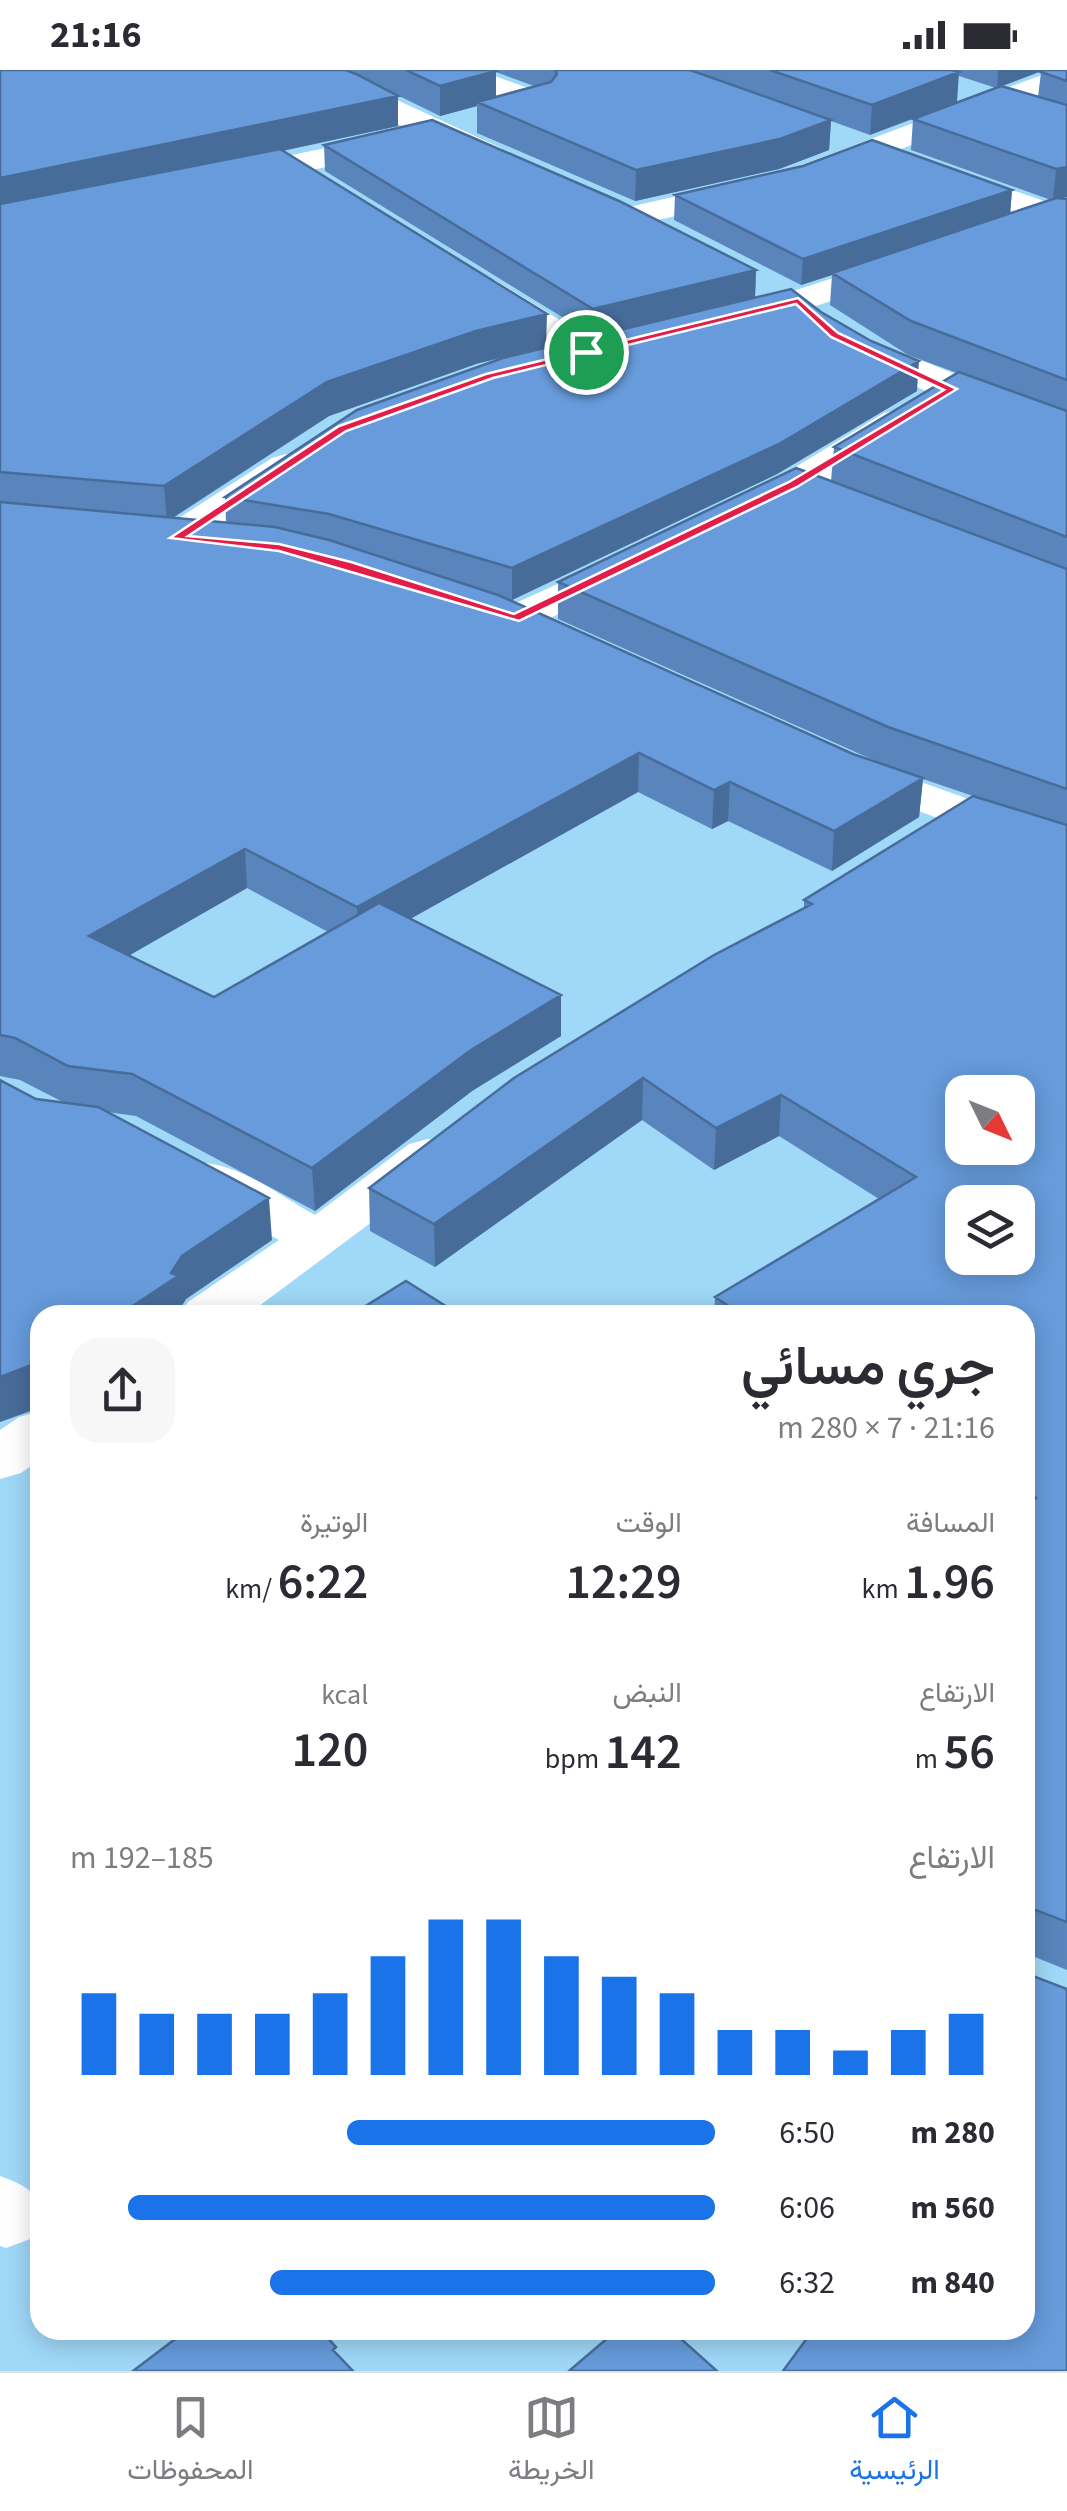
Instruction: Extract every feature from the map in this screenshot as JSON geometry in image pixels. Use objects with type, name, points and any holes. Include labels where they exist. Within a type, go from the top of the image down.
[{"type":"street","points":[[305,70],[370,94],[438,132],[526,171]]},
{"type":"street","points":[[198,184],[438,132],[539,102],[431,75],[370,94]]},
{"type":"street","points":[[632,216],[790,180],[1067,76]]},
{"type":"street","points":[[949,86],[1050,119]]},
{"type":"street","points":[[818,132],[1062,215]]},
{"type":"street","points":[[290,167],[323,187]]},
{"type":"street","points":[[597,201],[682,242]]},
{"type":"street","points":[[998,233],[1062,215]]},
{"type":"street","points":[[702,324],[798,301],[926,258]]},
{"type":"street","points":[[454,270],[586,352]]},
{"type":"street","points":[[748,276],[798,301],[835,335],[952,389],[1067,432]]},
{"type":"street","points":[[548,362],[625,343]]},
{"type":"street","points":[[706,526],[811,492],[952,389]]},
{"type":"street","points":[[244,544],[158,537],[309,450]]},
{"type":"street","points":[[568,643],[500,614],[654,552]]},
{"type":"street","points":[[815,755],[1048,844],[1067,811]]},
{"type":"street","points":[[913,846],[963,814]]},
{"type":"street","points":[[222,1305],[318,1239],[464,1127]]},
{"type":"street","points":[[166,1157],[318,1239]]},
{"type":"street","points":[[0,1459],[30,1438]]},
{"type":"building","points":[[0,70],[346,70],[398,96],[0,178]]},
{"type":"building","points":[[406,70],[493,70],[496,71],[440,86]]},
{"type":"building","points":[[555,70],[690,70],[831,120],[780,139],[636,170],[477,102],[551,82],[557,74]]},
{"type":"building","points":[[770,70],[951,70],[959,72],[872,105]]},
{"type":"building","points":[[1067,70],[1067,81],[1041,72]]},
{"type":"building","points":[[1001,86],[1067,105],[1067,167],[1056,169],[913,119]]},
{"type":"building","points":[[432,120],[619,201],[756,270],[593,309],[324,145]]},
{"type":"building","points":[[872,140],[1012,190],[803,259],[675,195],[803,166]]},
{"type":"building","points":[[280,149],[547,314],[476,331],[327,382],[164,486],[0,472],[0,204]]},
{"type":"building","points":[[1056,198],[1067,199],[1067,380],[911,321],[832,273]]},
{"type":"building","points":[[791,289],[871,341],[919,361],[779,444],[512,568],[329,514],[225,497],[357,410],[503,358]]},
{"type":"building","points":[[959,372],[1067,411],[1067,537],[834,447]]},
{"type":"building","points":[[796,468],[1067,569],[1067,789],[888,727],[558,582]]},
{"type":"building","points":[[0,502],[275,527],[329,540],[498,595],[853,754],[923,778],[834,831],[730,782],[714,790],[639,753],[357,907],[245,849],[89,936],[214,997],[379,903],[561,995],[471,1050],[312,1168],[132,1074],[68,1066],[15,1038],[0,1035]]},
{"type":"building","points":[[973,796],[1067,825],[1067,1922],[1035,1910],[1035,1305],[727,1305],[715,1297],[916,1177],[781,1095],[716,1128],[643,1078],[434,1224],[369,1188],[514,1078],[714,955],[812,904],[804,900]]},
{"type":"building","points":[[0,1080],[36,1099],[98,1107],[269,1198],[182,1256],[171,1273],[178,1276],[134,1305],[30,1305],[30,1366],[0,1377]]},
{"type":"building","points":[[406,1281],[444,1305],[367,1305]]},
{"type":"building","points":[[1035,1977],[1067,1989],[1067,2371],[783,2371],[806,2340],[1035,2340]]},
{"type":"building","points":[[174,2340],[329,2340],[336,2347],[333,2350],[353,2371],[133,2371]]},
{"type":"building","points":[[605,2340],[682,2340],[717,2371],[569,2371]]},
{"type":"route","points":[[798,301],[835,335],[952,389],[793,484],[515,619],[346,564],[279,548],[176,538],[342,428],[490,376],[586,352],[798,301]]}]
